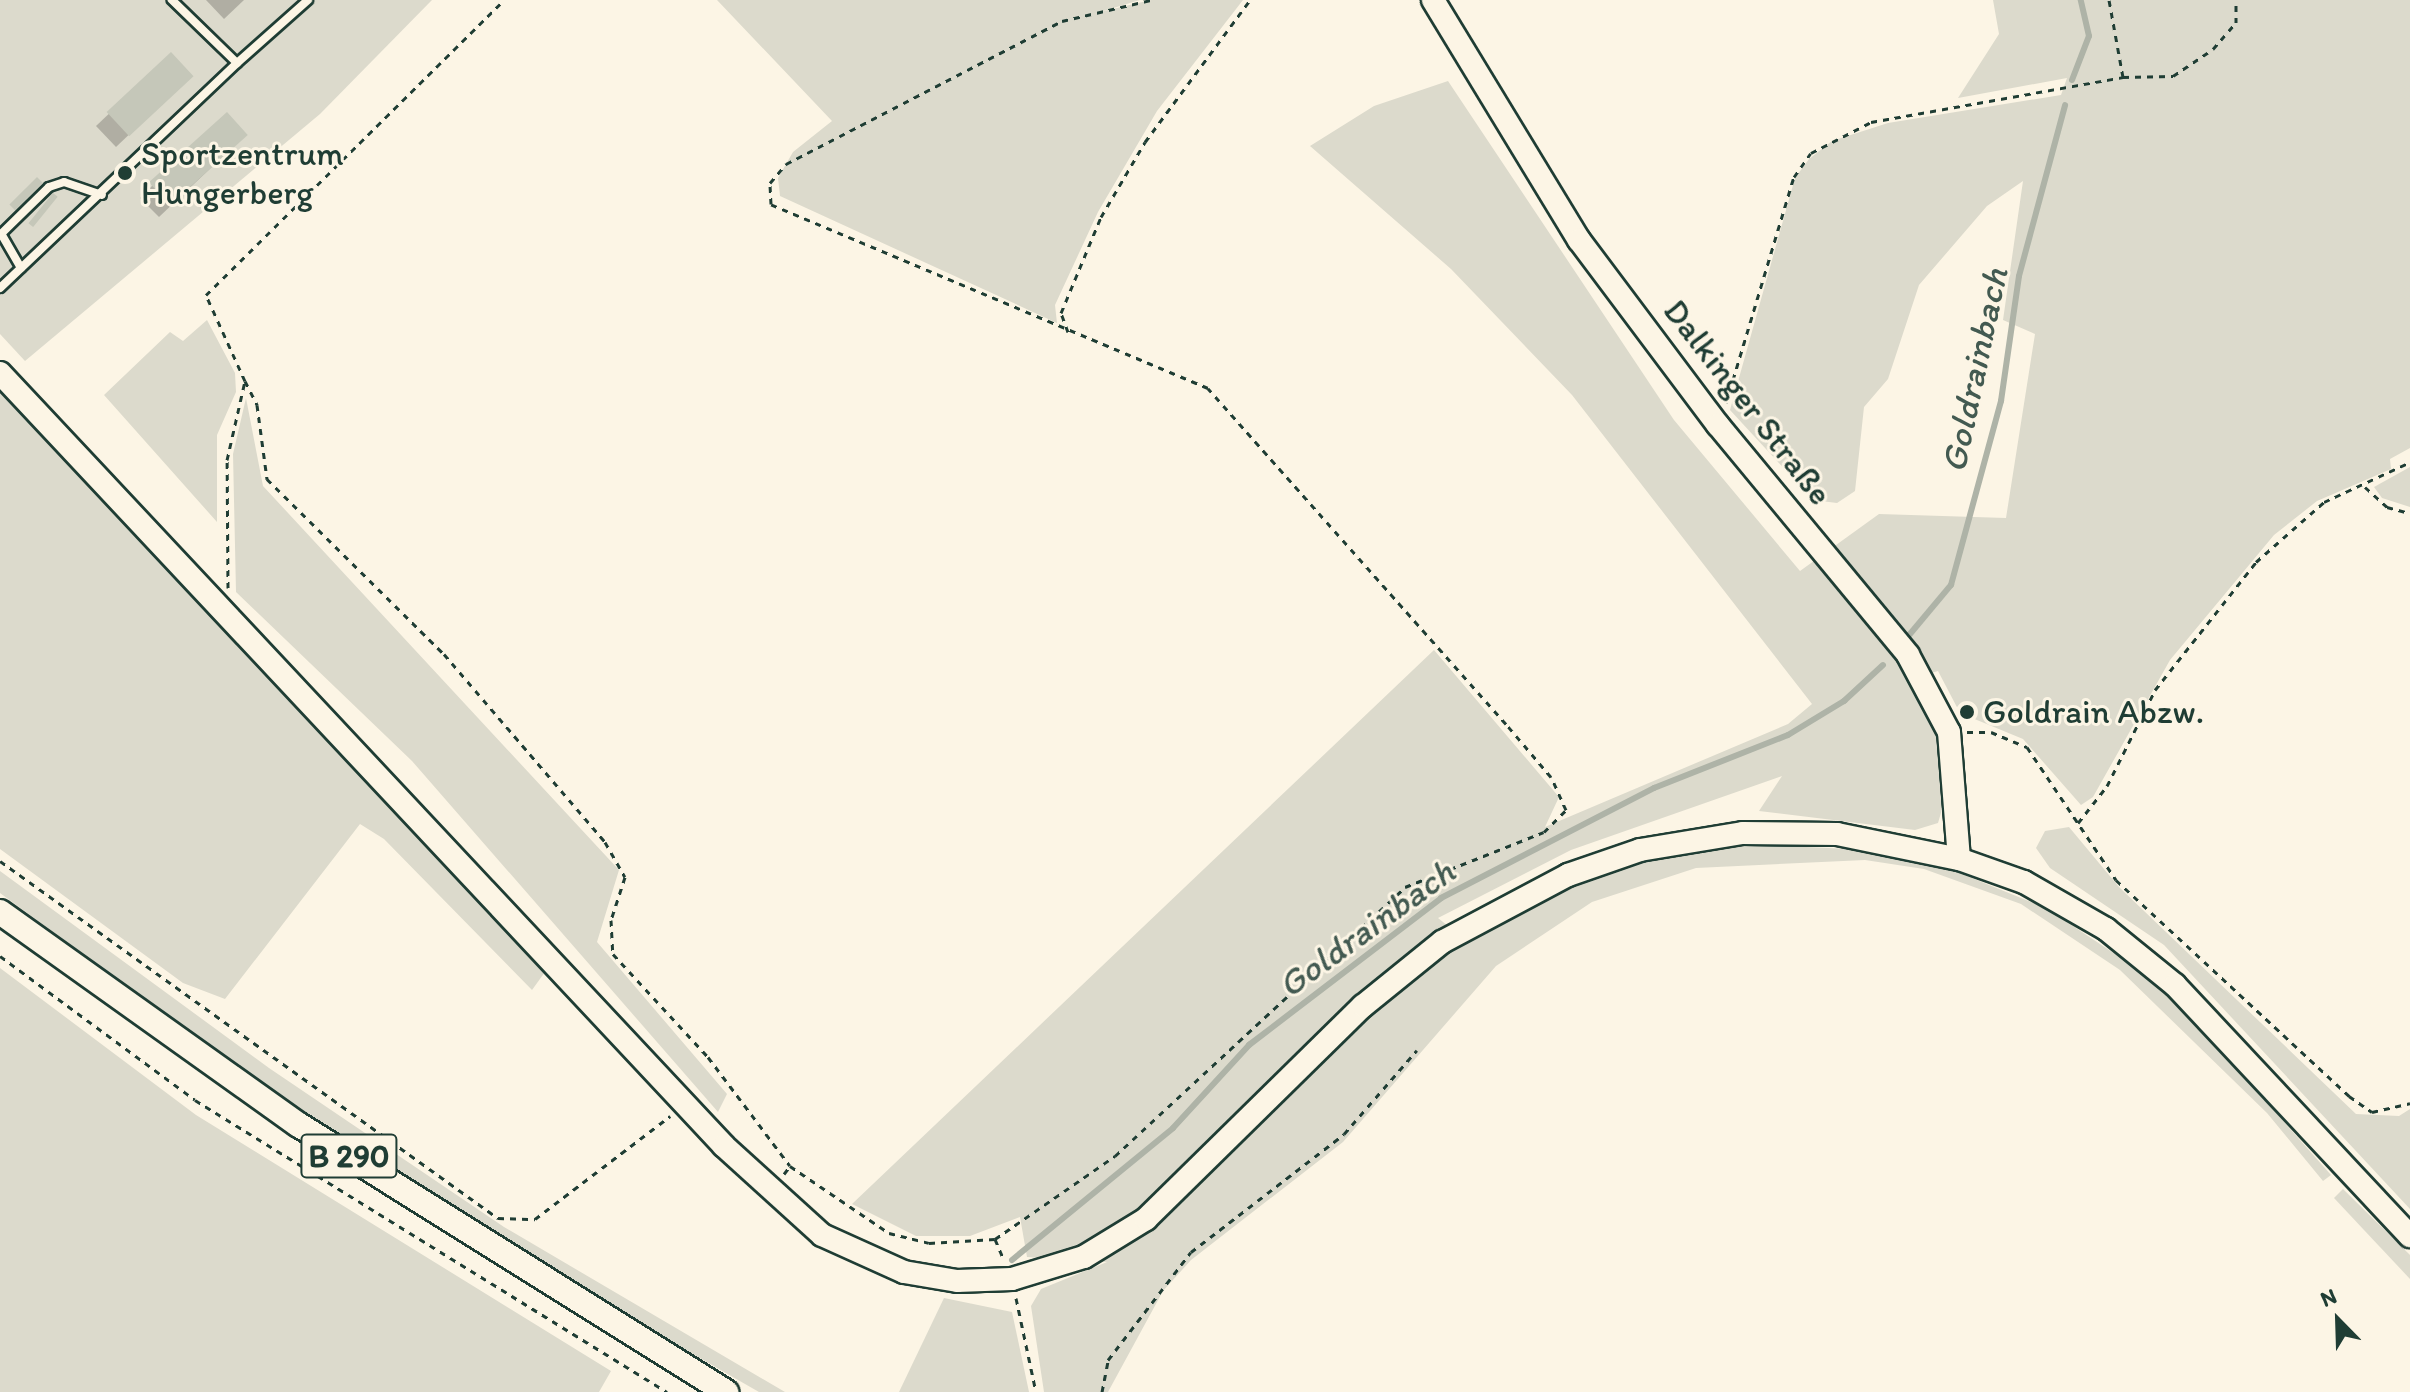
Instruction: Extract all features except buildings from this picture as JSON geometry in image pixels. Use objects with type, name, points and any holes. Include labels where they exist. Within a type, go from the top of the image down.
[{"type":"main road","name":"B 290","points":[[0,912],[299,1125],[726,1392]]},
{"type":"street","name":"Dalkinger Straße","points":[[1433,0],[1579,240],[1718,425],[1908,655],[1949,732],[1959,859]]},
{"type":"street","points":[[0,373],[770,1191],[822,1235],[904,1272],[957,1281],[1012,1279],[1084,1257],[1146,1219],[1374,997],[1442,942],[1568,875],[1640,850],[1743,833],[1837,834],[1959,859],[2024,882],[2106,929],[2175,985],[2410,1236]]},
{"type":"lane","points":[[172,0],[237,63]]},
{"type":"lane","points":[[0,288],[102,195],[237,63],[308,0]]},
{"type":"lane","points":[[21,268],[1,234],[49,187],[64,182],[102,195]]},
{"type":"path","points":[[504,0],[206,295],[257,405],[267,479],[444,654],[605,842],[625,877],[611,920],[613,954],[708,1057],[790,1166],[889,1233],[929,1243],[995,1239],[1115,1156],[1405,887],[1544,832],[1566,810],[1551,777],[1240,418],[1208,388],[1068,334],[771,204],[770,183],[786,164],[1037,33],[1151,0]]},
{"type":"path","points":[[1068,334],[1061,313],[1101,217],[1145,142],[1250,0]]},
{"type":"path","points":[[2109,0],[2123,77]]},
{"type":"path","points":[[1718,425],[1794,177],[1811,153],[1871,122],[2123,77],[2173,76],[2213,49],[2236,23],[2236,0]]},
{"type":"path","points":[[216,604],[228,592],[232,564],[227,460],[245,381]]},
{"type":"path","points":[[2078,823],[2107,786],[2155,690],[2256,562],[2292,524],[2410,462]]},
{"type":"path","points":[[2365,487],[2387,507],[2410,513]]},
{"type":"path","points":[[1949,732],[1991,732],[2027,747],[2116,880],[2349,1096],[2372,1112],[2410,1103]]},
{"type":"path","points":[[0,861],[498,1218],[524,1223],[546,1213],[684,1103]]},
{"type":"path","points":[[0,956],[195,1100],[667,1392]]},
{"type":"path","points":[[1102,1392],[1108,1360],[1173,1272],[1344,1134],[1417,1050]]},
{"type":"path","points":[[770,1191],[790,1166]]},
{"type":"path","points":[[995,1239],[1012,1279],[1036,1392]]},
{"type":"shaded area","name":"Sportzentrum Hungerberg","points":[[0,0],[432,0],[320,114],[25,361],[0,334]]},
{"type":"shaded area","points":[[717,0],[1140,0],[1100,12],[1151,0],[1243,0],[1157,111],[1098,212],[1055,305],[1057,323],[780,196],[778,178],[793,152],[832,121]]},
{"type":"shaded area","points":[[1993,0],[2410,0],[2410,448],[2390,459],[2391,469],[2317,501],[2274,535],[2170,660],[2093,797],[2081,805],[2023,739],[1960,713],[1938,671],[1908,680],[1936,735],[1945,799],[1938,823],[1915,830],[1759,811],[1782,776],[1571,850],[1438,918],[1468,942],[1576,884],[1655,859],[1740,844],[1873,850],[1935,863],[2046,908],[2142,972],[2191,1017],[2331,1175],[2323,1181],[2267,1113],[2120,970],[2021,904],[1924,869],[1865,860],[1696,868],[1592,902],[1496,966],[1343,1142],[1191,1260],[1163,1291],[1108,1392],[1044,1392],[1031,1306],[1041,1289],[1107,1262],[1027,1257],[1020,1217],[970,1236],[916,1236],[852,1204],[1434,650],[1559,797],[1545,827],[1788,724],[1812,704],[1572,395],[1451,269],[1310,146],[1374,106],[1448,81],[1674,420],[1800,571],[1879,514],[2006,518],[2035,334],[2003,320],[2023,181],[1987,206],[1919,285],[1888,379],[1864,407],[1855,491],[1837,503],[1813,500],[1730,410],[1795,178],[1809,159],[1832,141],[1888,123],[2061,95],[2067,78],[1958,98],[1999,34]]},
{"type":"shaded area","points":[[207,320],[235,373],[236,392],[217,435],[217,522],[104,395],[170,332],[183,341]]},
{"type":"shaded area","points":[[0,387],[545,972],[532,990],[384,839],[360,824],[225,999],[183,983],[0,849]]},
{"type":"shaded area","points":[[246,398],[263,486],[619,870],[597,942],[727,1094],[718,1112],[412,761],[236,592],[233,454]]},
{"type":"shaded area","points":[[2410,467],[2410,507],[2382,498],[2374,487]]},
{"type":"shaded area","points":[[2069,827],[2119,887],[2356,1114],[2399,1116],[2410,1109],[2410,1209],[2164,945],[2050,868],[2036,848],[2045,831]]},
{"type":"shaded area","points":[[0,871],[269,1068],[504,1227],[785,1392],[759,1392],[595,1298],[259,1083],[0,893]]},
{"type":"shaded area","points":[[0,968],[196,1115],[611,1371],[599,1392],[0,1392]]},
{"type":"shaded area","points":[[2343,1189],[2410,1255],[2410,1279],[2334,1198]]},
{"type":"shaded area","points":[[944,1298],[1012,1312],[1029,1392],[899,1392]]},
{"type":"waterway","name":"Goldrainbach","points":[[2072,80],[2089,36],[2081,0]]},
{"type":"waterway","name":"Goldrainbach","points":[[1910,634],[1951,585],[2001,401],[2019,276],[2065,105]]},
{"type":"waterway","name":"Goldrainbach","points":[[1012,1260],[1173,1128],[1249,1045],[1441,898],[1654,788],[1788,735],[1844,701],[1883,665]]},
{"type":"place","name":"Sportzentrum Hungerberg","points":[[125,173]]},
{"type":"place","name":"Goldrain Abzw.","points":[[1967,712]]}]
